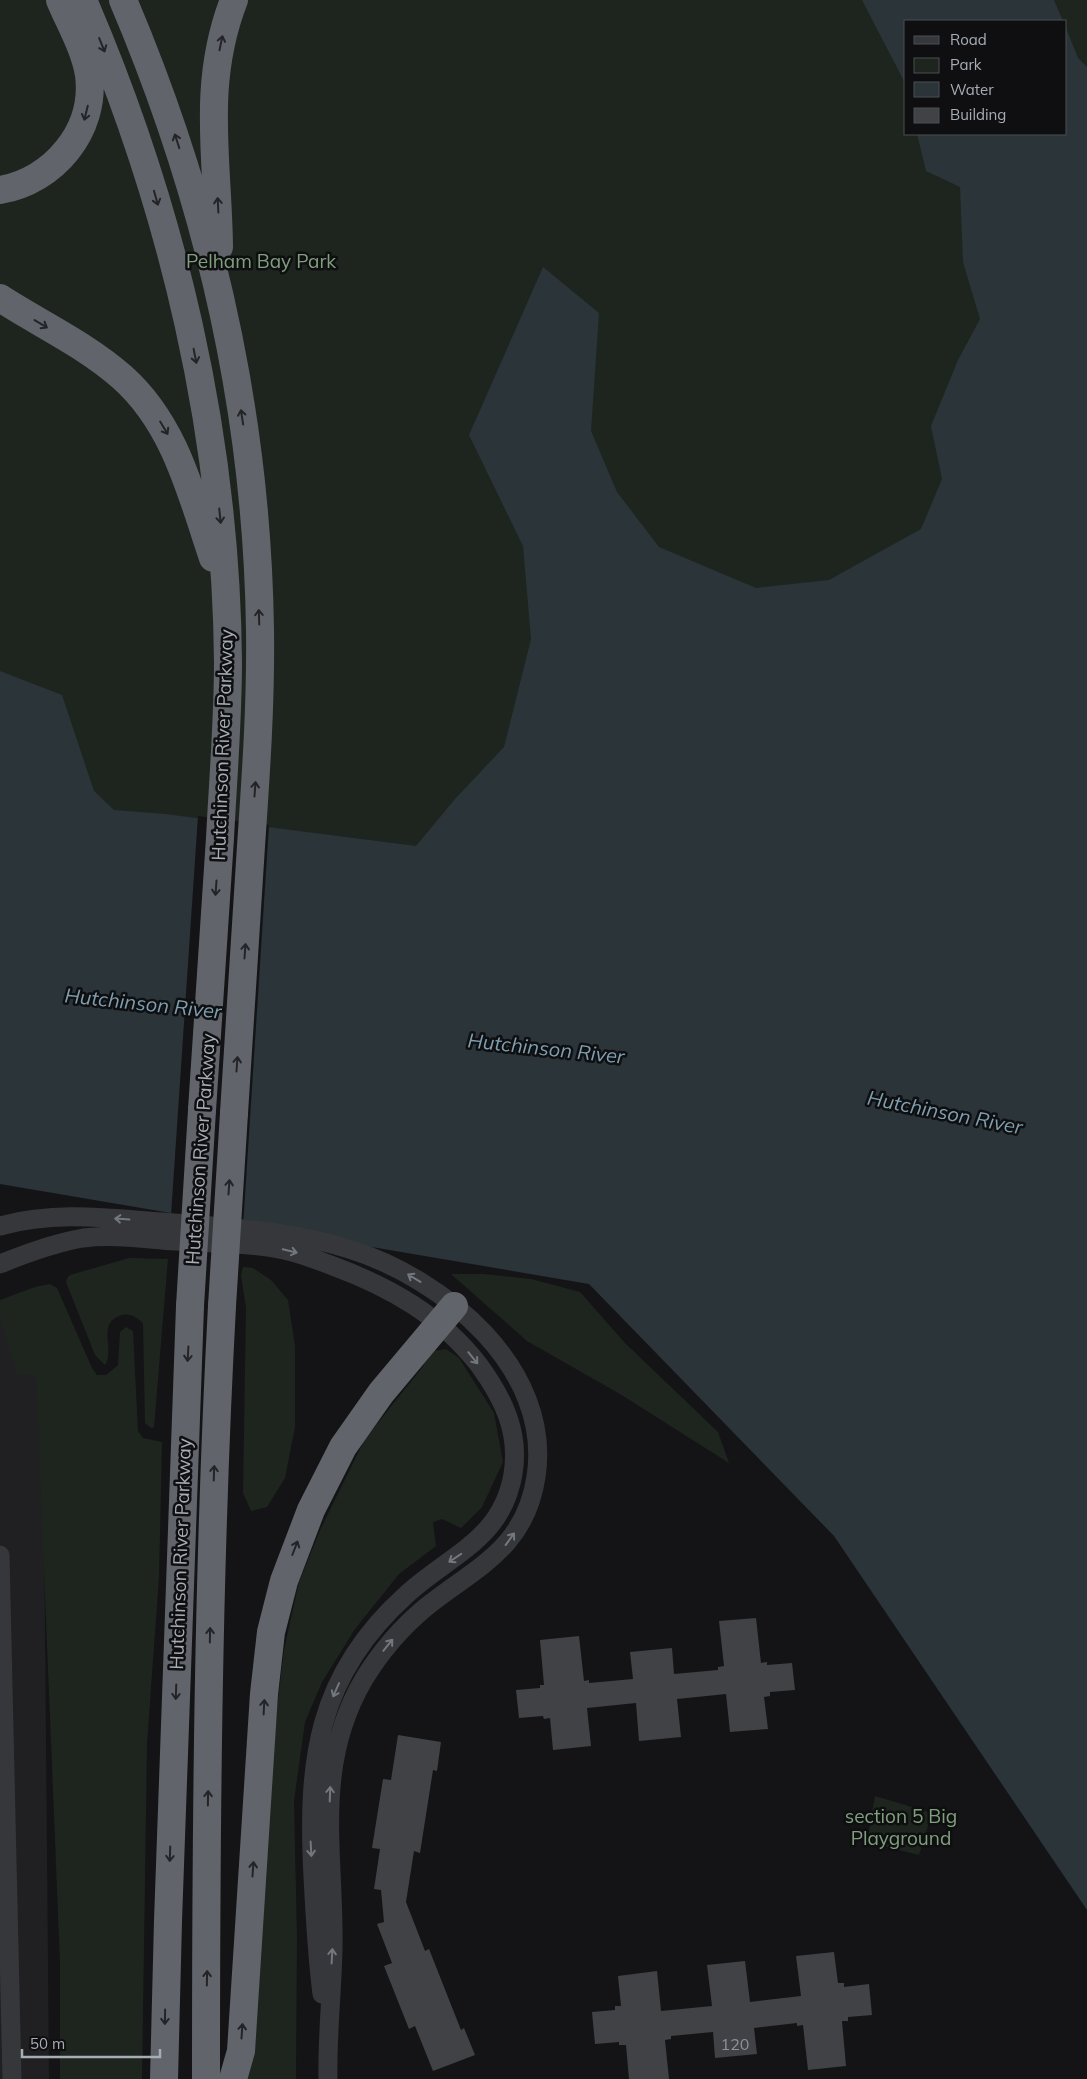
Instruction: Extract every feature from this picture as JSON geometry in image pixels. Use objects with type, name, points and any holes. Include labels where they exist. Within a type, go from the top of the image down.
[{"type":"highway","points":[[0,190],[32,180],[57,162],[70,146],[85,118],[89,85],[87,66],[60,0]]},
{"type":"highway","name":"Hutchinson River Parkway","points":[[83,0],[140,147],[183,300],[202,388],[213,457],[226,597],[228,664],[223,782],[190,1306],[168,1901],[164,2079]]},
{"type":"highway","name":"Hutchinson River Parkway","points":[[123,0],[167,110],[196,201],[219,289],[238,391],[252,492],[258,581],[260,666],[257,753],[222,1306],[211,1604],[206,2079]]},
{"type":"highway","points":[[219,289],[218,202],[213,160],[213,112],[219,48],[234,0]]},
{"type":"highway","points":[[0,298],[112,369],[130,384],[154,413],[182,464],[226,597]]},
{"type":"highway","points":[[233,2079],[241,2051],[268,1658],[284,1581],[304,1526],[343,1447],[380,1393],[446,1315]]},
{"type":"street","points":[[0,1226],[25,1220],[61,1216],[197,1234],[302,1255],[387,1288],[420,1307],[446,1315],[502,1400],[513,1437],[513,1475],[499,1514],[482,1537],[460,1555],[420,1582],[373,1629],[345,1671],[325,1718],[313,1768],[310,1817],[317,1954],[328,2040],[328,2079]]},
{"type":"street","points":[[0,1264],[58,1243],[101,1237],[197,1234]]},
{"type":"street","points":[[0,1270],[23,1260],[101,1237]]},
{"type":"street","points":[[0,1555],[12,2079]]},
{"type":"shaded area","points":[[42,1301],[49,2079],[0,2079],[0,1317]]},
{"type":"green space","name":"Pelham Bay Park","points":[[0,0],[1087,0],[1087,1006],[0,917]]},
{"type":"green space","points":[[129,1258],[168,1259],[154,1427],[151,1428],[145,1423],[143,1323],[129,1315],[119,1316],[112,1320],[108,1331],[108,1359],[105,1365],[95,1355],[66,1282],[70,1275]]},
{"type":"green space","points":[[243,1267],[253,1268],[271,1280],[288,1300],[295,1346],[295,1427],[285,1478],[267,1507],[251,1511],[243,1493],[246,1308],[241,1275]]},
{"type":"green space","points":[[451,1274],[483,1274],[531,1279],[580,1292],[625,1343],[718,1432],[729,1463],[620,1394],[527,1341]]},
{"type":"green space","points":[[50,1284],[57,1288],[92,1368],[97,1375],[106,1375],[118,1365],[120,1332],[126,1327],[133,1331],[138,1431],[143,1438],[162,1442],[159,1577],[147,1744],[142,2079],[60,2079],[60,1962],[36,1375],[17,1374],[0,1317],[0,1300],[35,1287]]},
{"type":"green space","points":[[446,1349],[459,1358],[494,1413],[503,1462],[482,1507],[461,1528],[442,1519],[433,1522],[436,1546],[399,1574],[355,1629],[322,1682],[305,1722],[294,1801],[297,1938],[296,2079],[245,2079],[271,1757],[284,1650],[299,1582],[321,1528],[365,1439],[421,1369],[433,1351]]},
{"type":"green space","name":"section 5 Big Playground","points":[[875,1796],[932,1813],[919,1855],[867,1842]]},
{"type":"water","points":[[862,0],[1054,0],[1063,20],[904,20],[904,81]]},
{"type":"water","name":"Hutchinson River","points":[[1067,30],[1078,58],[1087,67],[1087,1910],[834,1536],[589,1284],[0,1184],[0,671],[62,695],[94,791],[114,810],[165,814],[416,846],[455,799],[504,747],[531,639],[523,546],[469,435],[543,267],[599,313],[591,431],[617,492],[659,547],[756,588],[829,580],[921,529],[942,479],[931,426],[958,360],[980,319],[963,262],[960,187],[926,171],[917,135],[1067,135]]},
{"type":"pier","points":[[198,816],[269,825],[243,1227],[171,1215]]},
{"type":"building","points":[[756,1618],[761,1663],[767,1662],[767,1665],[792,1663],[795,1690],[770,1692],[770,1696],[764,1697],[768,1729],[730,1732],[726,1694],[677,1699],[681,1737],[639,1741],[636,1703],[587,1708],[591,1746],[553,1750],[550,1718],[544,1719],[543,1716],[519,1718],[516,1690],[540,1688],[540,1685],[544,1685],[540,1640],[579,1636],[584,1681],[589,1680],[589,1683],[633,1679],[630,1652],[672,1648],[674,1674],[718,1670],[718,1667],[724,1666],[719,1621]]},
{"type":"building","points":[[398,1735],[441,1742],[437,1771],[433,1770],[420,1853],[414,1851],[406,1902],[425,1951],[429,1949],[461,2030],[464,2028],[475,2055],[433,2071],[415,2026],[409,2029],[384,1966],[392,1963],[377,1924],[384,1922],[381,1890],[374,1889],[380,1849],[372,1848],[383,1779],[391,1780]]},
{"type":"building","points":[[834,1952],[838,1983],[844,1983],[844,1987],[869,1984],[872,2015],[848,2017],[848,2021],[842,2021],[846,2066],[808,2070],[803,2025],[797,2026],[797,2023],[754,2028],[757,2054],[715,2058],[713,2032],[671,2036],[671,2039],[665,2040],[669,2079],[629,2079],[626,2045],[619,2045],[619,2042],[595,2044],[592,2012],[615,2010],[615,2006],[621,2006],[618,1976],[657,1971],[661,2011],[712,2006],[707,1965],[745,1961],[750,2002],[801,1996],[796,1956]]}]
